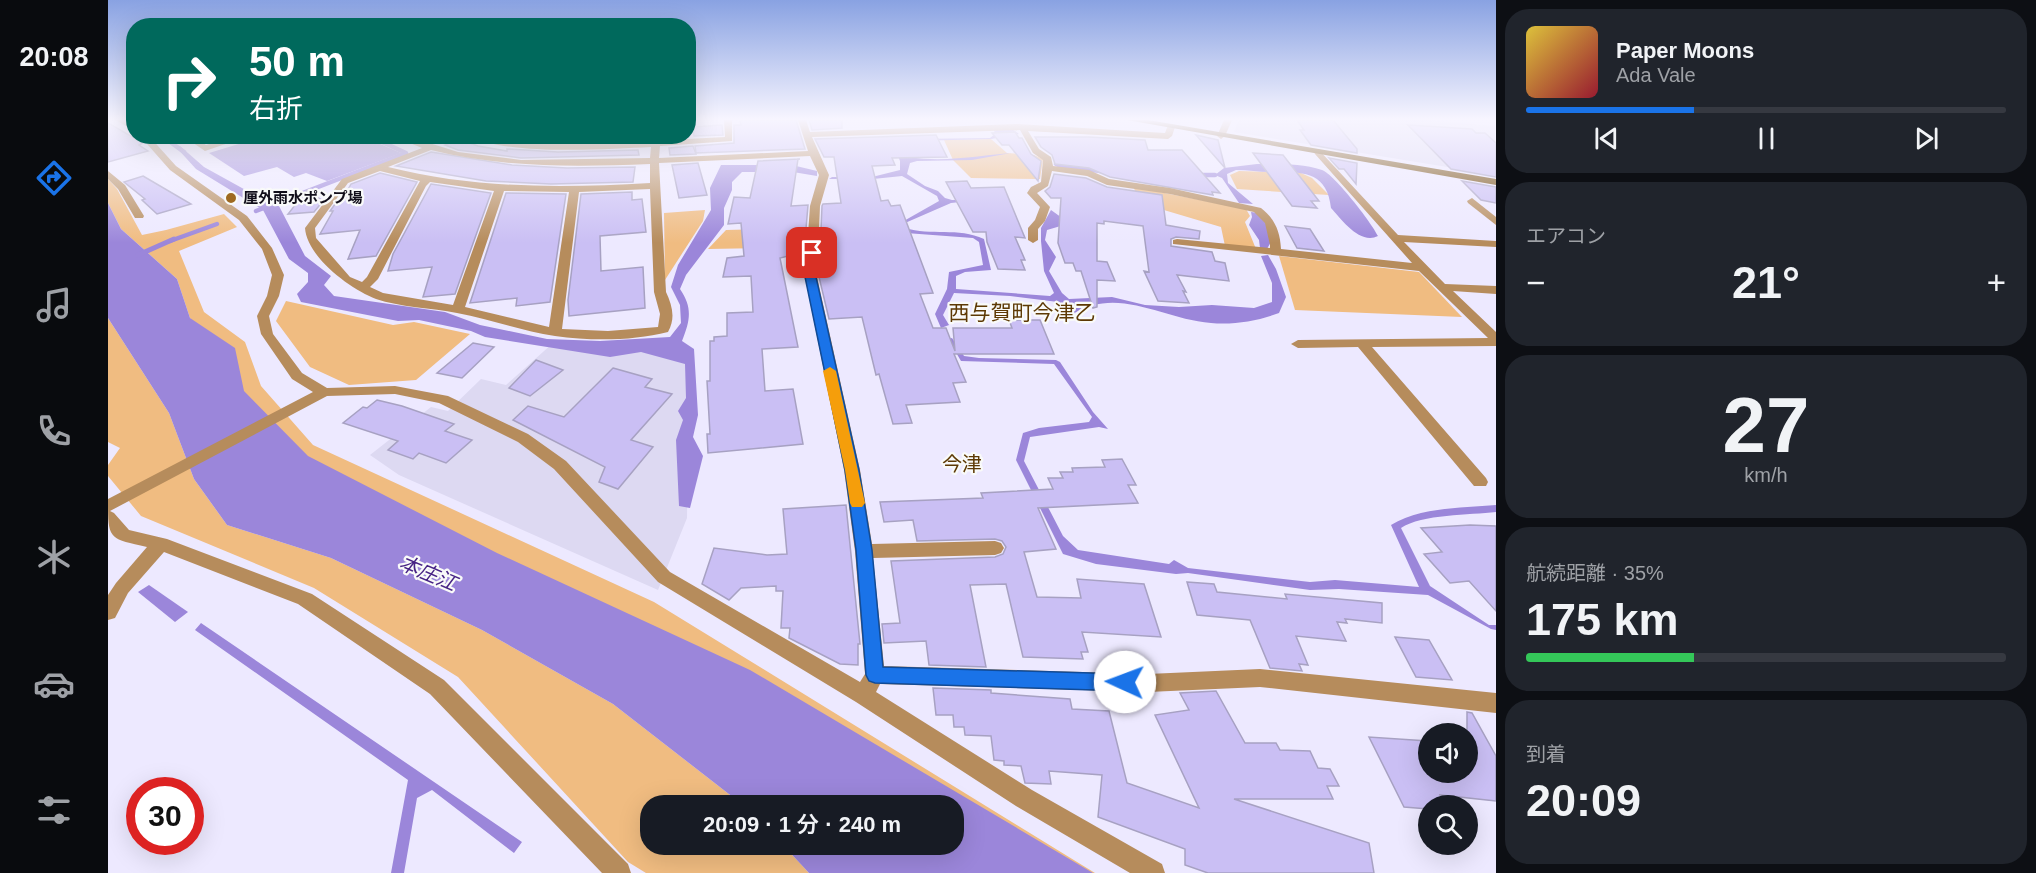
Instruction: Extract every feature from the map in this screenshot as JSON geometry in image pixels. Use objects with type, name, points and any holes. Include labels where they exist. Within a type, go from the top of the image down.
[{"type":"main road","points":[[1370,161],[1496,182]]},
{"type":"street","points":[[166,161],[173,168],[243,218],[267,249],[278,275],[273,296],[263,316],[267,334],[297,376],[324,393]]},
{"type":"street","points":[[398,161],[345,181],[310,228],[311,239],[346,279],[380,296],[458,309],[555,332],[608,335],[649,333],[664,329],[667,307],[660,292],[654,161]]},
{"type":"street","points":[[496,161],[528,164],[582,164],[659,161]]},
{"type":"street","points":[[817,161],[824,175],[815,206],[811,277],[852,470],[864,550],[875,675],[863,695]]},
{"type":"street","points":[[1033,240],[1033,228],[1040,221],[1045,207],[1032,193],[1034,189],[1045,184],[1048,161]]},
{"type":"street","points":[[1326,161],[1422,268],[1496,340]]},
{"type":"street","points":[[380,168],[427,180],[500,188],[574,190],[656,186]]},
{"type":"street","points":[[1048,168],[1089,173],[1107,182],[1170,191],[1257,210],[1268,217],[1276,236],[1275,252]]},
{"type":"street","points":[[108,174],[122,187],[139,216]]},
{"type":"street","points":[[362,288],[372,279],[422,184],[427,180]]},
{"type":"street","points":[[458,309],[500,188]]},
{"type":"street","points":[[555,332],[574,190]]},
{"type":"street","points":[[1472,201],[1496,222]]},
{"type":"street","points":[[1396,238],[1496,244]]},
{"type":"street","points":[[1177,242],[1422,268]]},
{"type":"street","points":[[1442,287],[1496,290]]},
{"type":"street","points":[[1298,344],[1496,340]]},
{"type":"street","points":[[1361,343],[1480,482]]},
{"type":"street","points":[[108,506],[324,393],[395,390],[443,399],[523,438],[560,465],[664,577],[863,695],[1024,798],[1153,873]]},
{"type":"street","points":[[108,517],[123,535],[161,544],[305,599],[437,687],[619,873]]},
{"type":"street","points":[[108,612],[115,585],[161,544]]},
{"type":"street","points":[[864,550],[995,548]]},
{"type":"street","points":[[875,675],[1148,683],[1260,678],[1380,688],[1496,703]]},
{"type":"shaded area","points":[[954,161],[1043,161],[1040,179],[971,178]]},
{"type":"shaded area","points":[[1409,161],[1496,161],[1496,175]]},
{"type":"shaded area","points":[[1239,171],[1301,173],[1312,178],[1329,195],[1237,189],[1230,175]]},
{"type":"shaded area","points":[[108,179],[117,189],[142,235],[224,214],[237,227],[179,251],[204,312],[245,342],[261,386],[313,445],[654,602],[1095,873],[1041,873],[964,814],[964,795],[932,795],[302,481],[190,318],[177,279],[121,229],[108,203]]},
{"type":"shaded area","points":[[1134,187],[1246,209],[1250,216],[1245,222],[1256,249],[1225,246],[1221,227],[1137,202]]},
{"type":"shaded area","points":[[705,210],[703,221],[665,280],[664,213]]},
{"type":"shaded area","points":[[765,229],[765,248],[708,249],[726,230]]},
{"type":"shaded area","points":[[1279,256],[1419,272],[1462,317],[1295,310]]},
{"type":"shaded area","points":[[286,301],[393,325],[414,322],[470,334],[416,380],[349,385],[310,367],[276,321]]},
{"type":"shaded area","points":[[108,318],[169,413],[194,479],[227,525],[331,558],[482,630],[613,704],[730,795],[640,795],[640,855],[792,855],[809,873],[646,873],[628,862],[458,677],[314,588],[141,516],[108,476],[108,465],[120,448],[108,442]]},
{"type":"shaded area","points":[[553,343],[676,347],[689,361],[687,518],[658,590],[399,475],[370,455],[431,407],[448,411],[481,379],[506,385]]},
{"type":"water","points":[[188,161],[197,161],[269,203],[279,206],[305,256],[331,276],[324,285],[334,296],[445,312],[480,325],[547,339],[600,341],[670,337],[681,323],[680,305],[671,287],[678,265],[711,210],[710,188],[721,165],[792,165],[817,171],[817,176],[793,172],[742,172],[732,182],[732,190],[724,208],[724,225],[686,275],[680,289],[687,302],[689,315],[682,341],[694,349],[698,415],[693,437],[703,456],[690,508],[679,506],[676,440],[683,420],[678,411],[686,398],[685,364],[641,352],[610,357],[485,337],[471,331],[419,320],[398,321],[301,302],[297,294],[308,282],[308,273],[289,259],[263,210],[196,169]]},
{"type":"water","points":[[221,161],[381,161],[327,181],[306,173],[294,177],[277,167],[244,176]]},
{"type":"water","points":[[900,161],[931,161],[910,163],[907,174],[925,186],[938,191],[945,198],[952,200],[988,199],[951,203],[905,223],[905,228],[964,233],[984,239],[991,270],[965,272],[956,276],[956,289],[1050,296],[1054,293],[1044,271],[1041,241],[1041,228],[1051,210],[1065,220],[1064,225],[1047,230],[1045,240],[1056,257],[1049,271],[1062,293],[1069,299],[1112,297],[1145,305],[1179,307],[1212,305],[1254,308],[1272,302],[1272,283],[1261,256],[1268,255],[1276,269],[1286,297],[1279,313],[1246,322],[1211,323],[1123,303],[1106,303],[1088,307],[1071,315],[1068,309],[1058,302],[1010,296],[954,293],[943,315],[949,325],[941,328],[935,314],[947,289],[949,272],[983,265],[979,242],[973,238],[906,233],[902,222],[939,201],[937,196],[902,176],[873,179],[829,179],[832,177],[872,177],[900,170]]},
{"type":"water","points":[[1257,164],[1298,165],[1328,173],[1352,200],[1378,236],[1365,237],[1346,225],[1331,208],[1324,186],[1311,176],[1292,172],[1240,170],[1227,174],[1228,183],[1253,204],[1239,203],[1222,178],[1215,175],[1224,168]]},
{"type":"water","name":"本庄江","points":[[108,203],[121,229],[177,279],[190,318],[235,348],[244,391],[308,456],[497,553],[750,670],[961,795],[730,795],[613,704],[482,630],[331,558],[227,525],[194,479],[169,413],[108,318]]},
{"type":"water","points":[[1251,212],[1259,213],[1268,224],[1272,240],[1267,249],[1260,248],[1259,240],[1249,225]]},
{"type":"water","points":[[952,338],[964,356],[1060,362],[1093,412],[1108,429],[1099,427],[1030,437],[1024,461],[1063,536],[1078,550],[1169,564],[1174,560],[1188,568],[1310,582],[1335,580],[1419,587],[1391,525],[1402,519],[1428,512],[1496,505],[1496,512],[1421,520],[1401,528],[1430,586],[1489,625],[1496,625],[1496,630],[1428,595],[1339,589],[1310,590],[1188,573],[1176,574],[1096,564],[1063,554],[1016,460],[1023,433],[1039,428],[1089,422],[1092,417],[1054,364],[961,361],[948,339]]},
{"type":"water","points":[[149,585],[188,612],[175,622],[138,592]]},
{"type":"water","points":[[201,623],[522,842],[514,853],[432,790],[417,798],[404,873],[391,873],[408,780],[195,630]]},
{"type":"water","points":[[964,797],[1093,873],[809,873],[792,855],[964,855]]},
{"type":"building","points":[[409,161],[485,161],[512,165],[567,168],[635,167],[633,182],[551,184],[486,181],[396,166]]},
{"type":"building","points":[[758,161],[798,161],[791,206],[808,205],[804,252],[780,258],[798,347],[762,349],[765,391],[793,389],[803,444],[708,453],[707,434],[710,434],[707,381],[710,381],[710,341],[714,341],[714,337],[727,336],[727,313],[753,312],[751,276],[723,277],[727,258],[744,256],[741,223],[728,224],[734,197],[750,198]]},
{"type":"building","points":[[835,161],[893,161],[895,165],[872,166],[881,201],[888,200],[891,206],[900,205],[933,293],[920,294],[933,328],[946,328],[955,351],[953,328],[1012,328],[1009,320],[1040,320],[1054,354],[954,354],[966,382],[953,383],[960,402],[906,405],[912,423],[893,424],[879,374],[876,375],[862,317],[829,319],[819,277],[822,206],[823,204],[841,203]]},
{"type":"building","points":[[1022,161],[1041,161],[1038,181]]},
{"type":"building","points":[[1054,161],[1191,161],[1220,193],[1212,192],[1213,195],[1110,177],[1089,168],[1055,164]]},
{"type":"building","points":[[1259,161],[1287,161],[1319,201],[1311,201],[1317,208],[1292,206]]},
{"type":"building","points":[[1331,161],[1357,163],[1356,184],[1344,169],[1339,169]]},
{"type":"building","points":[[1443,161],[1496,161],[1496,177],[1451,169]]},
{"type":"building","points":[[698,163],[707,195],[679,198],[672,165]]},
{"type":"building","points":[[380,173],[417,182],[376,256],[348,259],[360,230],[320,234],[333,211],[330,211],[341,196],[345,195],[351,184]]},
{"type":"building","points":[[1054,174],[1086,178],[1107,187],[1162,195],[1166,225],[1200,231],[1199,239],[1176,237],[1171,239],[1171,246],[1212,252],[1215,261],[1225,263],[1229,281],[1177,275],[1189,303],[1158,301],[1144,271],[1149,272],[1143,226],[1104,221],[1104,224],[1097,223],[1097,261],[1107,262],[1115,281],[1097,280],[1097,307],[1093,308],[1081,271],[1076,271],[1073,263],[1065,263],[1058,243],[1061,198],[1051,198],[1045,191],[1050,187]]},
{"type":"building","points":[[143,176],[191,204],[157,214],[142,200],[145,199],[124,182]]},
{"type":"building","points":[[967,181],[971,188],[1004,187],[1025,238],[1015,237],[1025,260],[1021,260],[1025,270],[998,269],[987,242],[986,232],[973,232],[946,182]]},
{"type":"building","points":[[1462,181],[1496,187],[1496,203],[1481,200]]},
{"type":"building","points":[[431,184],[491,193],[455,294],[423,297],[432,267],[388,271],[393,254]]},
{"type":"building","points":[[307,190],[323,201],[314,212],[288,214]]},
{"type":"building","points":[[632,192],[632,200],[642,199],[646,232],[600,236],[601,271],[643,267],[645,308],[569,316],[568,300],[581,194]]},
{"type":"building","points":[[506,193],[566,194],[550,302],[516,306],[517,298],[470,303]]},
{"type":"building","points":[[1285,226],[1310,229],[1324,251],[1297,248]]},
{"type":"building","points":[[473,343],[494,347],[462,378],[437,373]]},
{"type":"building","points":[[536,360],[563,370],[530,396],[509,388]]},
{"type":"building","points":[[613,368],[652,379],[645,387],[672,394],[631,440],[653,447],[618,489],[599,482],[605,467],[513,420],[528,406],[564,417]]},
{"type":"building","points":[[377,400],[454,424],[445,431],[472,440],[446,463],[419,453],[413,459],[388,450],[398,441],[343,423],[363,407],[367,408]]},
{"type":"building","points":[[1122,459],[1136,485],[1128,485],[1138,503],[1038,508],[1056,549],[1024,552],[1037,597],[1081,598],[1077,579],[1144,584],[1161,637],[1082,632],[1088,652],[1081,652],[1083,659],[1023,657],[1006,584],[970,585],[986,667],[929,665],[926,641],[884,643],[882,624],[900,623],[891,561],[995,557],[1003,554],[1006,547],[1002,541],[995,539],[917,541],[913,520],[884,522],[880,502],[983,498],[981,493],[1053,489],[1048,478],[1063,478],[1060,472],[1073,472],[1072,468],[1105,467],[1102,460]]},
{"type":"building","points":[[846,505],[860,644],[858,644],[858,665],[840,664],[789,638],[790,628],[781,628],[783,591],[776,591],[776,586],[741,588],[729,600],[702,584],[714,548],[767,555],[787,554],[783,509]]},
{"type":"building","points":[[1496,526],[1496,611],[1469,581],[1450,583],[1424,554],[1442,552],[1421,528]]},
{"type":"building","points":[[1187,582],[1214,584],[1217,592],[1287,599],[1285,594],[1382,603],[1382,623],[1345,619],[1347,623],[1337,622],[1346,641],[1296,636],[1308,665],[1299,664],[1302,671],[1270,668],[1250,620],[1197,615]]},
{"type":"building","points":[[1395,637],[1429,640],[1452,680],[1416,677]]},
{"type":"building","points":[[933,688],[991,690],[991,693],[1070,699],[1072,709],[1109,711],[1127,783],[1199,808],[1155,715],[1189,710],[1180,693],[1216,691],[1245,743],[1276,743],[1280,750],[1310,751],[1318,768],[1330,769],[1339,786],[1327,786],[1333,799],[1234,799],[1369,843],[1374,873],[1208,873],[1185,865],[1185,849],[1098,817],[1102,775],[1049,771],[1051,784],[1025,783],[1021,766],[1004,765],[1004,761],[994,760],[991,736],[965,735],[964,727],[954,727],[953,715],[936,715]]},
{"type":"building","points":[[1467,712],[1472,713],[1478,723],[1467,723]]},
{"type":"building","points":[[1478,724],[1496,756],[1496,801],[1478,799],[1478,795],[1418,795],[1418,808],[1404,807],[1369,737],[1418,740],[1418,783],[1478,783]]},
{"type":"waterway","points":[[256,211],[386,161]]},
{"type":"waterway","points":[[1056,164],[1063,167],[1101,171]]},
{"type":"waterway","points":[[1196,175],[1215,175]]},
{"type":"waterway","points":[[170,241],[217,224]]},
{"type":"waterway","points":[[138,255],[174,239]]},
{"type":"slow traffic","points":[[830,371],[857,503]]},
{"type":"place","name":"厘外雨水ポンプ場","points":[[231,198]]},
{"type":"district","name":"西与賀町今津乙","points":[[1022,313]]},
{"type":"district","name":"今津","points":[[962,464]]},
{"type":"route","points":[[812,253],[811,277],[852,470],[864,550],[875,675],[1125,682]]}]
